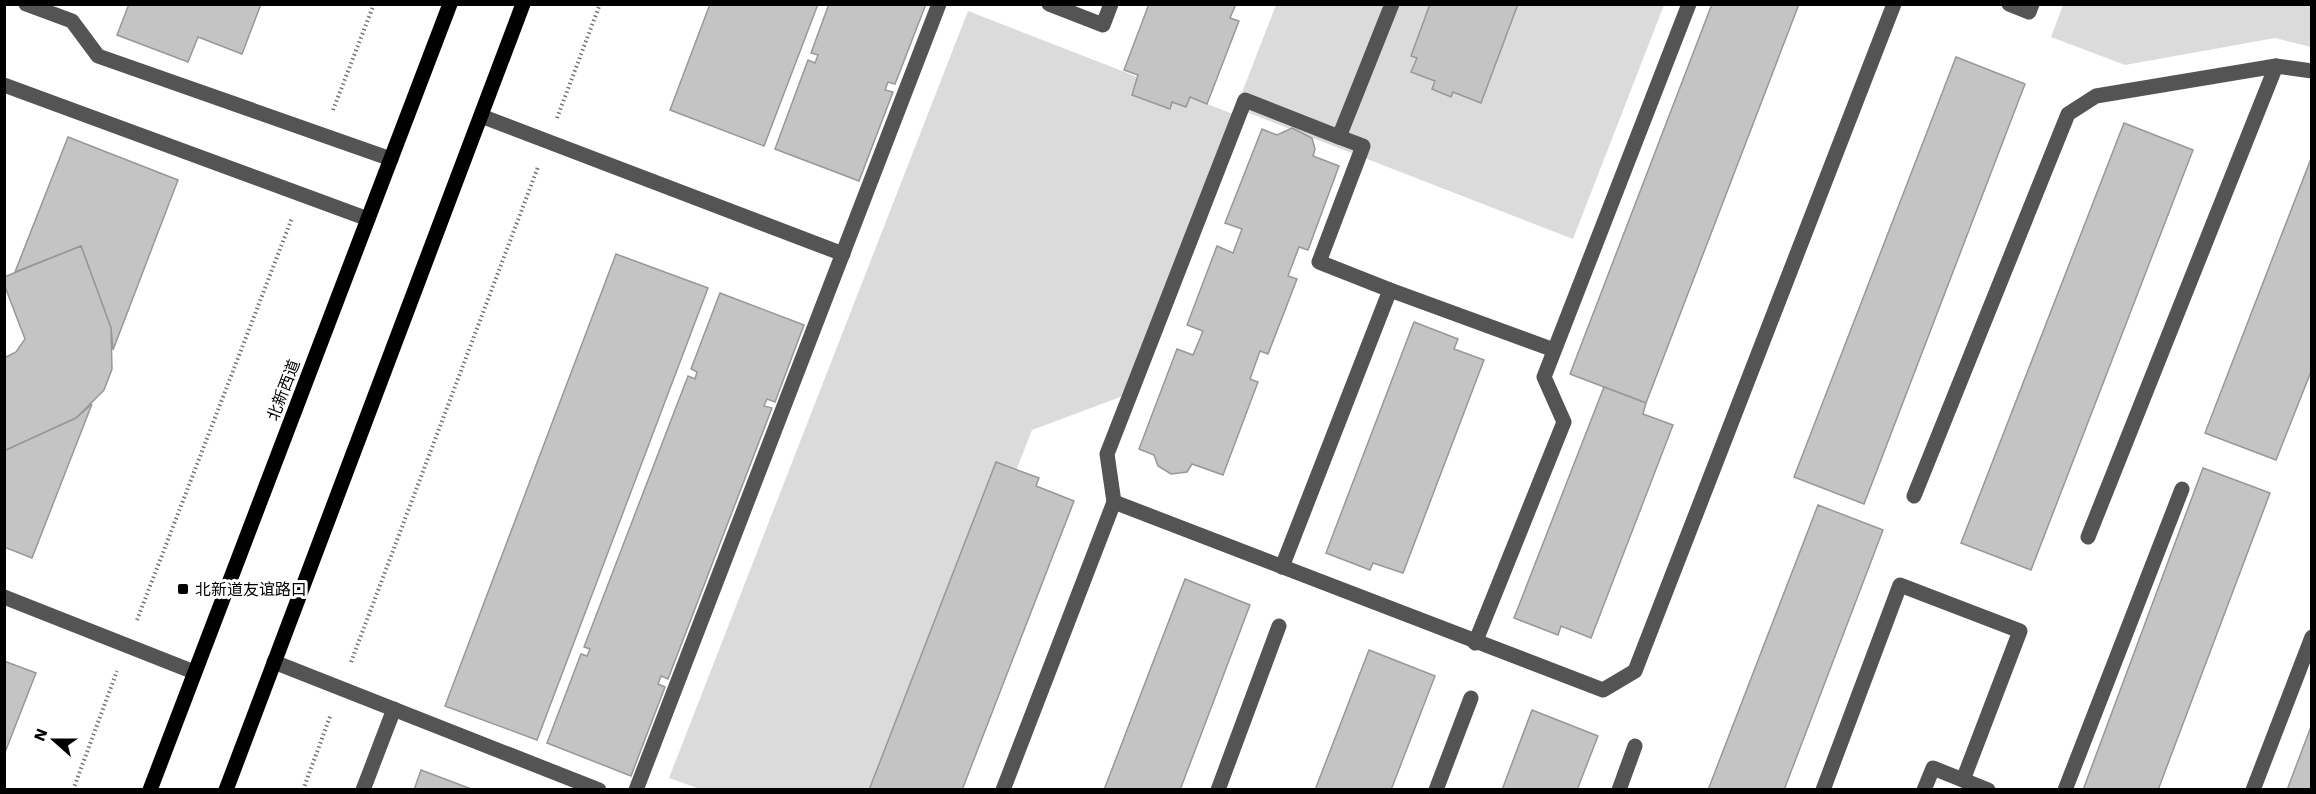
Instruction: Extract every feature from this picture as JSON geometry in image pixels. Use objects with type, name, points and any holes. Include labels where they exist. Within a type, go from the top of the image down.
[{"type":"main road","name":"北新西道","points":[[150,789],[450,4]]},
{"type":"main road","points":[[226,789],[524,4]]},
{"type":"street","points":[[26,4],[72,21],[98,56],[391,159]]},
{"type":"street","points":[[636,789],[939,4]]},
{"type":"street","points":[[1049,4],[1103,26],[1111,4]]},
{"type":"street","points":[[1339,137],[1392,4]]},
{"type":"street","points":[[1476,643],[1564,422],[1544,377],[1689,4]]},
{"type":"street","points":[[1114,502],[1602,690],[1635,671],[1894,4]]},
{"type":"street","points":[[2009,4],[2029,12],[2032,4]]},
{"type":"street","points":[[2088,537],[2276,66]]},
{"type":"street","points":[[1914,496],[2068,114],[2096,96],[2276,66],[2312,71]]},
{"type":"street","points":[[4,85],[368,219]]},
{"type":"street","points":[[1003,789],[1114,502],[1107,454],[1245,100],[1363,146],[1319,262],[1554,350]]},
{"type":"street","points":[[481,116],[843,255]]},
{"type":"street","points":[[1282,567],[1390,290]]},
{"type":"street","points":[[2065,789],[2182,489]]},
{"type":"street","points":[[1823,789],[1900,585],[2020,631],[1963,780]]},
{"type":"street","points":[[4,597],[194,672]]},
{"type":"street","points":[[1218,789],[1279,626]]},
{"type":"street","points":[[2253,789],[2312,638]]},
{"type":"street","points":[[274,662],[598,789]]},
{"type":"street","points":[[1436,789],[1471,698]]},
{"type":"street","points":[[363,789],[394,709]]},
{"type":"street","points":[[1619,789],[1635,746]]},
{"type":"street","points":[[1924,789],[1933,768],[1988,789]]},
{"type":"path","points":[[324,135],[374,4]]},
{"type":"path","points":[[303,789],[600,4]]},
{"type":"path","points":[[73,789],[301,194]]},
{"type":"shaded area","points":[[1276,5],[1664,5],[1573,239],[1236,108]]},
{"type":"shaded area","points":[[2063,5],[2311,5],[2311,47],[2275,38],[2125,65],[2051,37]]},
{"type":"shaded area","points":[[968,11],[1238,116],[1131,393],[1032,430],[892,789],[700,789],[669,778]]},
{"type":"building","points":[[129,4],[261,4],[242,54],[198,37],[188,62],[117,35]]},
{"type":"building","points":[[710,4],[818,4],[764,146],[670,110]]},
{"type":"building","points":[[829,4],[926,4],[895,84],[888,82],[885,90],[893,92],[859,181],[775,149],[808,60],[815,63],[818,55],[811,53]]},
{"type":"building","points":[[1149,4],[1236,4],[1230,18],[1239,21],[1207,104],[1190,97],[1186,107],[1172,102],[1170,109],[1132,95],[1138,75],[1124,70]]},
{"type":"building","points":[[1430,4],[1518,4],[1481,103],[1453,92],[1451,97],[1432,89],[1435,81],[1411,72],[1417,58],[1411,56]]},
{"type":"building","points":[[1712,4],[1799,4],[1646,403],[1570,374]]},
{"type":"building","points":[[1956,57],[2025,84],[1864,504],[1794,477]]},
{"type":"building","points":[[2124,123],[2193,150],[2031,570],[1961,543]]},
{"type":"building","points":[[1292,128],[1312,138],[1315,149],[1313,156],[1339,166],[1308,250],[1299,247],[1288,276],[1297,279],[1268,354],[1260,351],[1250,379],[1258,382],[1223,475],[1192,464],[1187,472],[1171,474],[1158,466],[1154,455],[1139,449],[1177,349],[1193,355],[1203,331],[1187,325],[1217,246],[1233,253],[1242,229],[1225,223],[1262,129],[1277,135]]},
{"type":"building","points":[[68,137],[178,180],[113,350],[111,328],[81,246],[15,272]]},
{"type":"building","points":[[2312,156],[2312,369],[2276,460],[2205,433]]},
{"type":"building","points":[[81,246],[111,328],[112,369],[104,390],[76,418],[4,451],[4,358],[16,352],[25,339],[4,284],[4,277]]},
{"type":"building","points":[[616,254],[708,288],[537,740],[445,706]]},
{"type":"building","points":[[720,293],[804,325],[775,402],[767,399],[764,406],[772,408],[668,679],[661,676],[658,684],[665,687],[631,776],[547,743],[581,654],[587,656],[590,649],[584,647],[688,376],[695,379],[697,372],[691,369]]},
{"type":"building","points":[[1414,322],[1458,339],[1454,349],[1484,360],[1403,573],[1373,563],[1370,570],[1326,553]]},
{"type":"building","points":[[1604,387],[1646,403],[1643,414],[1673,425],[1591,638],[1561,626],[1558,635],[1514,618]]},
{"type":"building","points":[[92,404],[32,558],[4,547],[4,451],[76,418]]},
{"type":"building","points":[[996,462],[1039,478],[1036,486],[1074,501],[962,790],[869,790]]},
{"type":"building","points":[[2203,468],[2270,493],[2158,790],[2083,790]]},
{"type":"building","points":[[1818,505],[1883,530],[1784,790],[1708,790]]},
{"type":"building","points":[[1185,579],[1250,605],[1180,790],[1104,790]]},
{"type":"building","points":[[1369,650],[1435,676],[1391,790],[1315,790]]},
{"type":"building","points":[[4,661],[36,673],[4,755]]},
{"type":"building","points":[[1532,710],[1598,736],[1577,790],[1502,790]]},
{"type":"building","points":[[2312,724],[2312,790],[2287,790]]},
{"type":"building","points":[[421,770],[474,790],[414,790]]},
{"type":"place","name":"北新道友谊路口","points":[[183,589]]}]
